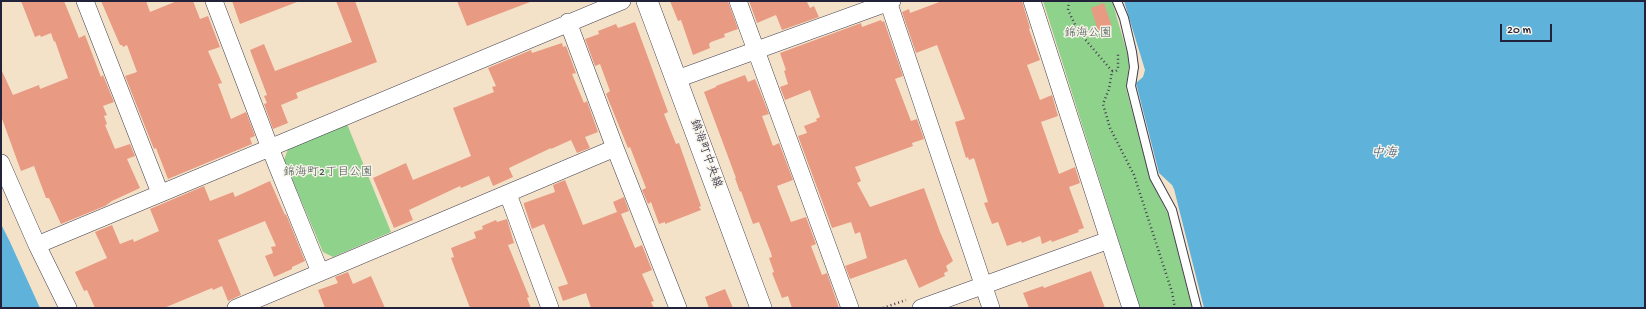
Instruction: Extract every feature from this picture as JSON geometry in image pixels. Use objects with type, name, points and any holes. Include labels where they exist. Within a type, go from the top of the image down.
[{"type":"street","points":[[85,1],[160,193]]},
{"type":"street","points":[[214,1],[270,148],[320,272]]},
{"type":"street","points":[[37,245],[568,22],[622,1]]},
{"type":"street","name":"錦海町中央線","points":[[647,1],[761,308]]},
{"type":"street","points":[[738,1],[850,308]]},
{"type":"street","points":[[677,79],[889,1],[991,308]]},
{"type":"street","points":[[1032,1],[1131,308]]},
{"type":"street","points":[[568,22],[615,148],[678,308]]},
{"type":"street","points":[[236,308],[615,148]]},
{"type":"street","points":[[1,163],[37,245],[68,308]]},
{"type":"street","points":[[508,194],[550,308]]},
{"type":"street","points":[[921,308],[1109,240]]},
{"type":"lane","points":[[1118,1],[1124,18],[1132,52],[1134,72],[1131,86],[1136,109],[1154,177],[1172,210],[1197,308]]},
{"type":"path","points":[[1069,1],[1068,10],[1078,31],[1112,71],[1109,89],[1103,104],[1110,128],[1134,175],[1172,292],[1175,308]]},
{"type":"path","points":[[1112,71],[1116,71],[1119,66],[1118,52]]},
{"type":"green space","name":"錦海公園","points":[[1043,1],[1112,1],[1128,56],[1129,66],[1126,88],[1150,179],[1168,214],[1192,308],[1140,308]]},
{"type":"green space","name":"錦海町2丁目公園","points":[[347,124],[391,232],[333,257],[323,252],[284,160],[288,149]]},
{"type":"water","name":"中海","points":[[1124,1],[1645,1],[1645,308],[1204,308],[1174,189],[1172,185],[1159,173],[1136,83],[1143,77],[1145,70]]},
{"type":"water","points":[[1,224],[10,242],[40,308],[1,308]]},
{"type":"building","points":[[21,1],[64,1],[79,38],[85,35],[101,77],[103,75],[114,102],[103,106],[107,115],[104,116],[107,124],[105,125],[115,149],[130,144],[135,156],[127,159],[140,188],[112,201],[105,206],[61,224],[49,198],[46,198],[34,166],[21,171],[1,116],[1,69],[13,95],[39,85],[40,89],[68,78],[51,33],[41,37],[40,35],[35,37]]},
{"type":"building","points":[[101,1],[146,1],[150,12],[177,1],[193,1],[200,19],[208,16],[220,47],[208,51],[222,83],[218,84],[231,119],[246,112],[255,136],[250,138],[252,144],[168,179],[156,148],[154,149],[125,76],[137,72],[127,45],[123,47],[120,45]]},
{"type":"building","points":[[232,1],[297,1],[297,2],[240,24]]},
{"type":"building","points":[[336,1],[355,1],[377,62],[296,93],[298,98],[281,105],[288,123],[273,129],[264,104],[267,103],[264,96],[267,95],[250,50],[264,44],[275,71],[352,42]]},
{"type":"building","points":[[457,1],[529,1],[530,2],[467,26]]},
{"type":"building","points":[[670,1],[728,1],[738,29],[724,34],[725,37],[709,44],[710,48],[693,55],[681,20],[678,21]]},
{"type":"building","points":[[749,1],[810,1],[807,2],[810,8],[814,6],[819,17],[782,30],[776,15],[757,23]]},
{"type":"building","points":[[942,1],[1022,1],[1030,28],[1029,29],[1040,60],[1027,65],[1040,100],[1052,95],[1058,116],[1041,122],[1059,174],[1075,167],[1080,183],[1069,187],[1084,228],[1078,230],[1079,232],[1042,244],[1040,236],[1022,243],[1021,241],[1007,246],[998,222],[992,224],[984,203],[988,202],[974,158],[969,160],[968,157],[966,158],[955,122],[965,119],[937,45],[916,53],[902,12],[909,9],[910,13]]},
{"type":"building","points":[[1104,3],[1112,27],[1098,31],[1091,8]]},
{"type":"building","points":[[881,20],[882,22],[884,21],[903,76],[895,79],[911,121],[917,119],[924,139],[912,143],[913,146],[855,167],[861,181],[857,183],[870,207],[924,188],[940,232],[953,261],[946,266],[948,271],[944,273],[945,276],[919,288],[906,259],[850,279],[845,266],[867,258],[860,232],[855,234],[851,222],[832,228],[798,136],[807,133],[804,126],[817,121],[816,119],[820,117],[810,90],[785,100],[780,87],[788,84],[784,71],[786,70],[780,53],[861,23],[862,27]]},
{"type":"building","points":[[635,22],[668,112],[664,114],[676,144],[679,143],[701,206],[699,207],[701,210],[665,224],[665,222],[659,224],[651,202],[648,204],[642,190],[646,188],[630,147],[628,148],[606,94],[610,91],[600,64],[595,66],[585,39],[599,34],[598,31],[616,24],[618,28]]},
{"type":"building","points":[[562,43],[563,47],[566,46],[576,73],[572,74],[584,103],[587,101],[598,132],[585,137],[590,148],[577,153],[571,140],[551,148],[509,168],[513,177],[493,186],[489,176],[461,188],[460,186],[409,210],[413,220],[394,228],[373,178],[406,163],[413,180],[471,156],[453,108],[494,92],[492,87],[496,86],[488,68],[531,50],[532,53]]},
{"type":"building","points":[[745,75],[748,82],[755,79],[769,114],[762,116],[773,146],[779,143],[793,180],[777,186],[791,222],[806,217],[816,244],[811,246],[822,275],[827,273],[839,308],[792,308],[788,296],[782,298],[772,273],[774,272],[769,258],[772,257],[771,253],[759,222],[753,224],[704,92]]},
{"type":"building","points":[[565,180],[583,225],[617,212],[613,202],[624,197],[629,211],[621,214],[635,248],[642,245],[652,270],[642,274],[654,301],[651,302],[654,308],[591,308],[586,293],[563,301],[558,287],[568,284],[544,224],[532,229],[524,203],[555,192],[553,185]]},
{"type":"building","points":[[270,181],[285,215],[286,214],[305,261],[274,277],[265,256],[273,253],[271,247],[276,246],[265,221],[218,240],[241,295],[228,301],[222,286],[213,290],[212,288],[164,308],[95,308],[87,290],[84,291],[75,272],[107,258],[95,232],[112,225],[120,244],[133,239],[134,242],[159,231],[150,209],[204,186],[210,201],[233,192],[235,197]]},
{"type":"building","points":[[507,219],[514,243],[508,245],[529,297],[527,298],[531,308],[470,308],[451,258],[454,257],[451,248],[476,238],[474,232],[483,229],[482,226],[496,220],[497,222]]},
{"type":"building","points":[[1091,271],[1105,308],[1029,308],[1023,293],[1043,286],[1044,288]]},
{"type":"building","points":[[348,272],[353,284],[371,276],[385,308],[325,308],[318,290],[338,283],[335,277]]},
{"type":"building","points":[[725,289],[733,308],[709,308],[705,297]]}]
